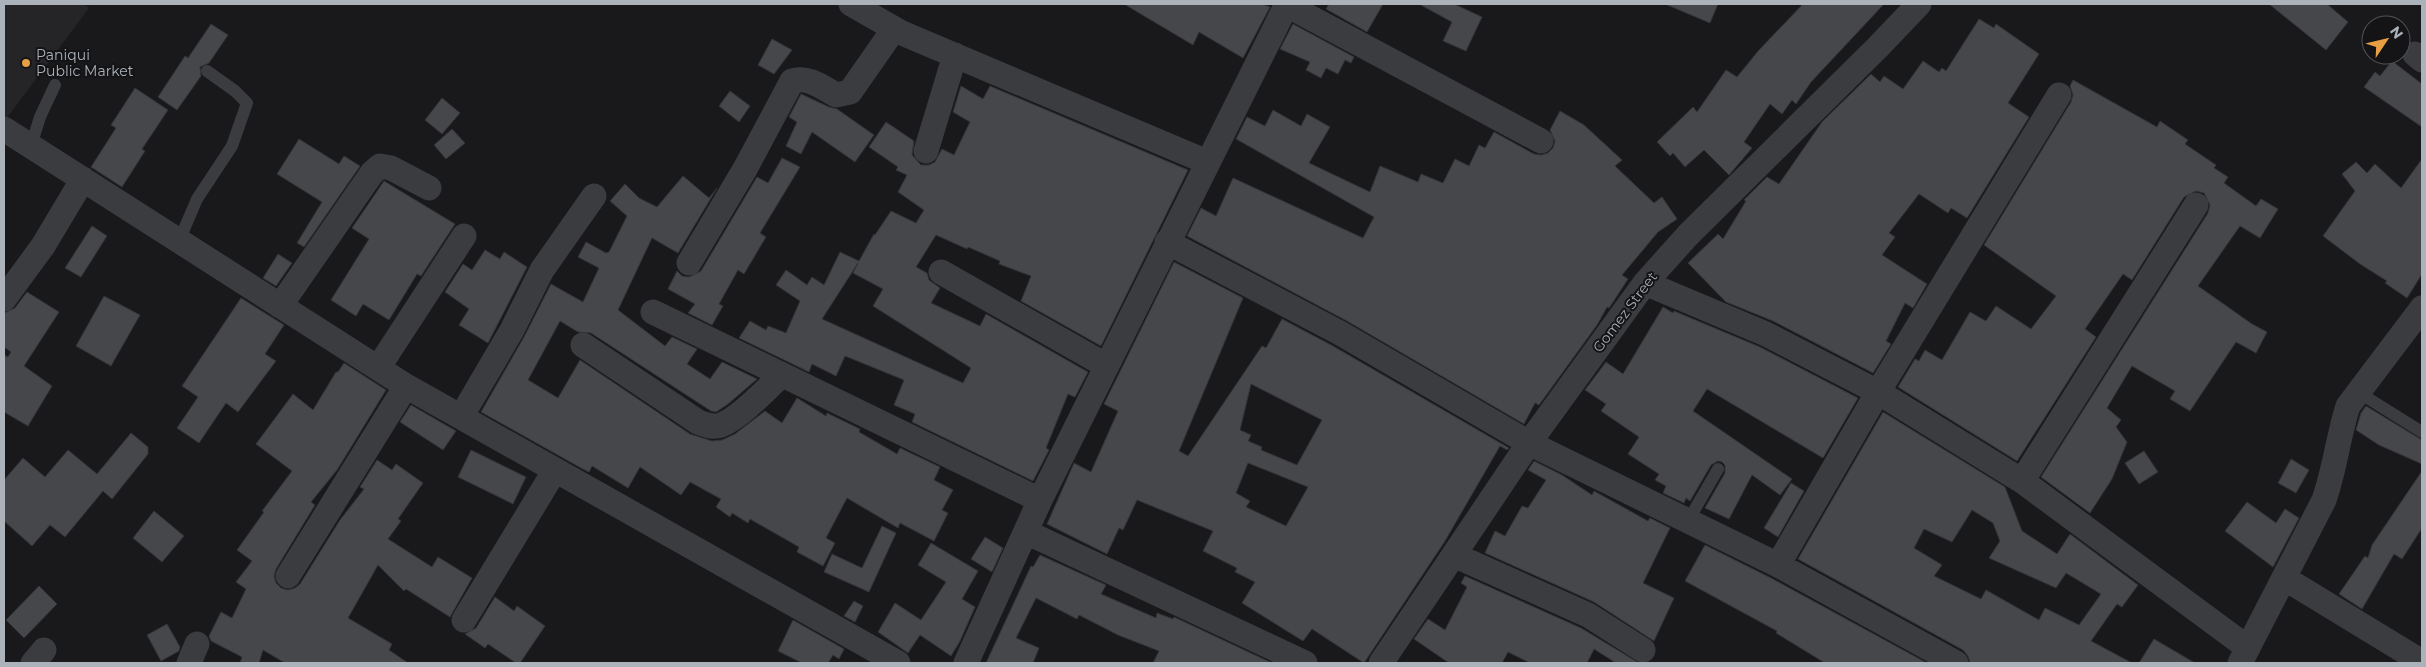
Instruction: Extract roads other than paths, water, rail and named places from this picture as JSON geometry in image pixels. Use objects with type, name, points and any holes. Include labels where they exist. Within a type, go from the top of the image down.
[{"type":"street","points":[[851,4],[894,29],[1207,162]]},
{"type":"street","points":[[966,663],[1040,500],[1286,4],[1541,141]]},
{"type":"street","name":"Gomez Street","points":[[1381,663],[1529,443],[1645,283],[1688,235],[1919,4]]},
{"type":"street","points":[[689,262],[731,194],[792,81],[800,79],[813,82],[836,95],[850,92],[894,29]]},
{"type":"street","points":[[926,151],[955,55]]},
{"type":"street","points":[[1778,565],[1878,392],[2059,95]]},
{"type":"street","points":[[4,129],[406,386],[898,663]]},
{"type":"street","points":[[280,306],[372,173],[380,166],[391,168],[428,188]]},
{"type":"street","points":[[4,299],[43,246],[82,179]]},
{"type":"street","points":[[462,417],[512,330],[542,270],[594,196]]},
{"type":"street","points":[[2022,481],[2196,205]]},
{"type":"street","points":[[378,368],[464,236]]},
{"type":"street","points":[[1167,242],[1340,333],[1529,443],[1778,565],[1956,663]]},
{"type":"street","points":[[941,272],[1107,366]]},
{"type":"street","points":[[1645,283],[1766,334],[1878,392],[2022,481],[2244,656],[2324,500],[2338,455],[2342,425],[2348,406],[2422,308]]},
{"type":"street","points":[[653,312],[1040,500]]},
{"type":"street","points":[[583,345],[698,422],[708,426],[720,425],[732,418],[782,375]]},
{"type":"street","points":[[288,576],[406,386]]},
{"type":"street","points":[[464,620],[555,470]]},
{"type":"street","points":[[1026,532],[1305,663]]},
{"type":"street","points":[[1454,555],[1588,615],[1643,650]]},
{"type":"street","points":[[2284,578],[2422,662]]},
{"type":"lane","points":[[179,242],[197,199],[232,146],[247,102],[235,90],[207,71]]},
{"type":"lane","points":[[31,146],[55,85]]},
{"type":"lane","points":[[2358,392],[2422,432]]},
{"type":"lane","points":[[1688,521],[1718,469]]},
{"type":"place","name":"Paniqui Public Market","points":[[26,63]]}]
